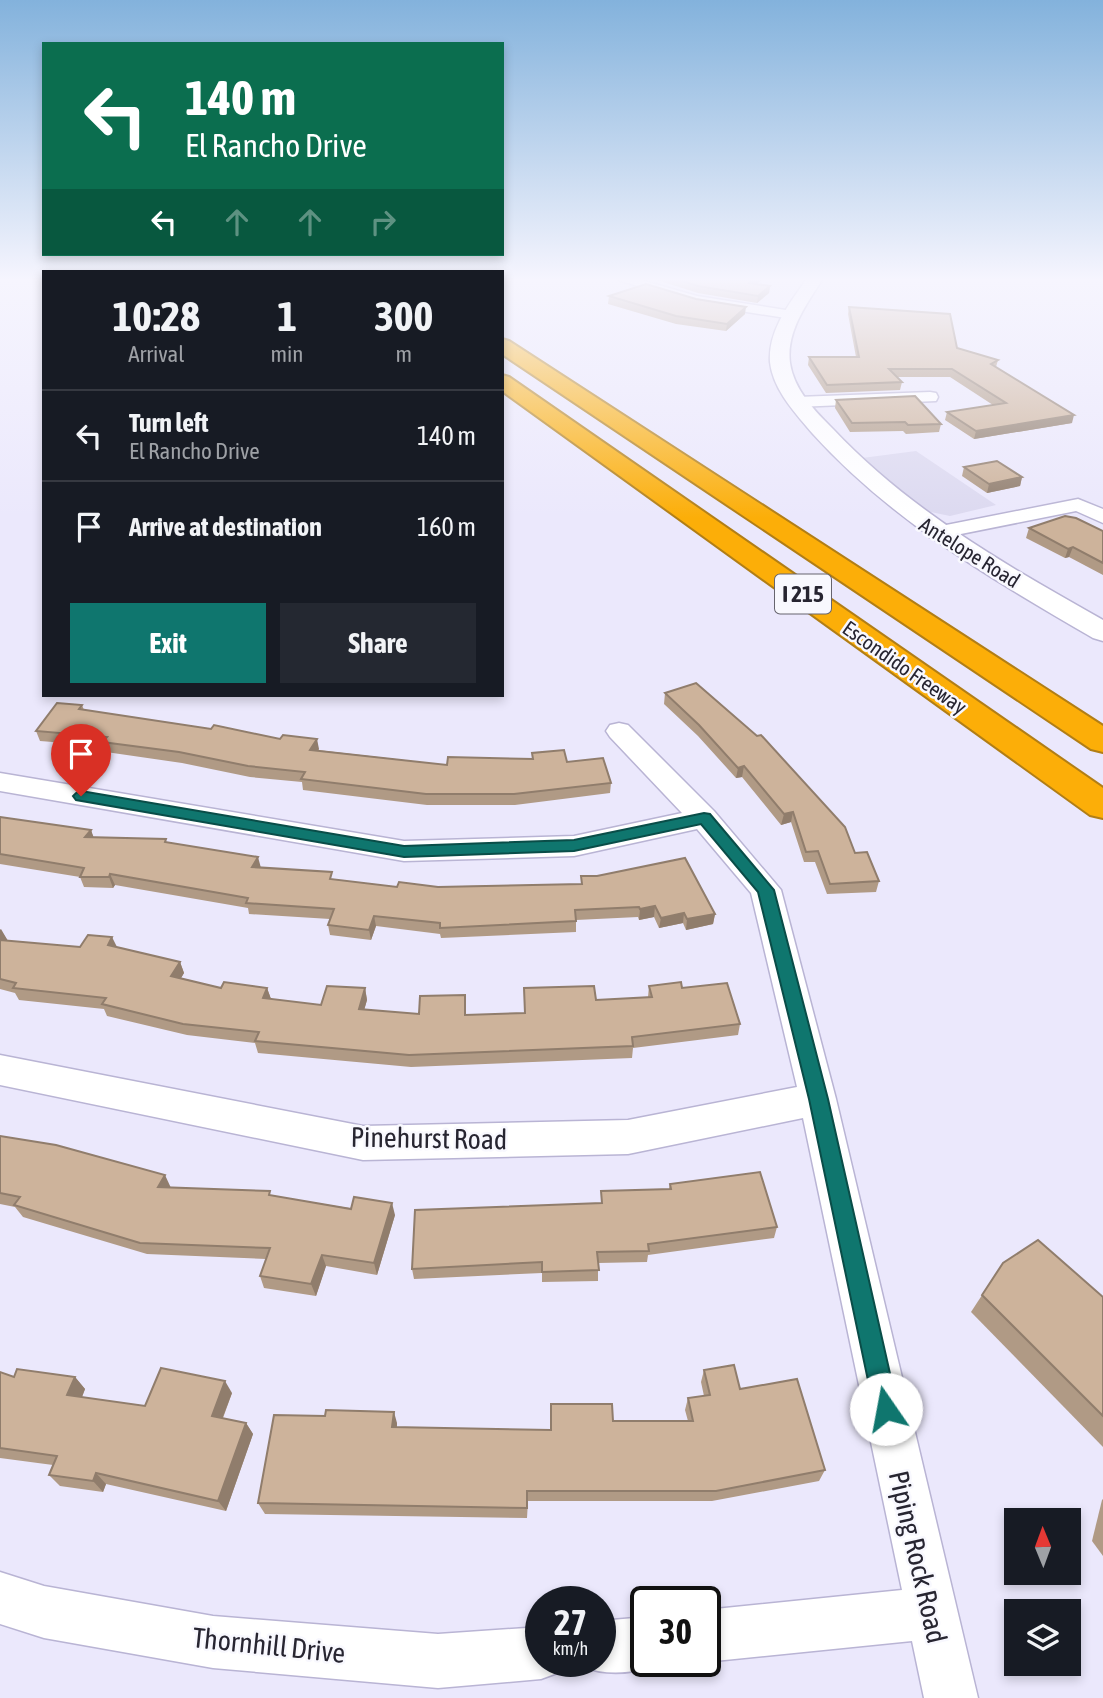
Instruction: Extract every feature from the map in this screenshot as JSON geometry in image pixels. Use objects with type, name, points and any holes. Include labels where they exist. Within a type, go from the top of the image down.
[{"type":"highway","name":"Escondido Freeway","points":[[524,359],[1103,741]]},
{"type":"highway","name":"Escondido Freeway","points":[[504,382],[1103,806]]},
{"type":"street","name":"Antelope Road","points":[[780,359],[797,402],[847,459],[899,506],[936,533],[1103,632]]},
{"type":"street","points":[[797,402],[930,397]]},
{"type":"street","points":[[936,533],[1078,505],[1103,517]]},
{"type":"street","name":"Piping Rock Road","points":[[619,731],[704,818],[766,890],[818,1099],[951,1698]]},
{"type":"street","points":[[0,782],[404,851],[574,846],[704,818]]},
{"type":"street","name":"Pinehurst Road","points":[[0,1070],[363,1143],[628,1137],[818,1099]]},
{"type":"street","name":"Thornhill Drive","points":[[0,1598],[44,1612],[213,1642],[438,1661],[525,1654]]},
{"type":"street","points":[[721,1634],[930,1613]]},
{"type":"shaded area","points":[[916,451],[996,505],[950,516],[926,511],[862,458]]},
{"type":"building","points":[[810,359],[995,359],[998,360],[991,364],[1074,415],[976,431],[947,412],[1006,403],[952,369],[889,369],[902,382],[827,385]]},
{"type":"building","points":[[915,396],[941,424],[852,423],[836,400]]},
{"type":"building","points":[[997,461],[1022,477],[989,484],[964,467]]},
{"type":"building","points":[[1065,516],[1076,518],[1103,531],[1103,563],[1073,547],[1068,549],[1029,528]]},
{"type":"building","points":[[696,683],[757,736],[761,735],[845,827],[855,853],[867,852],[879,881],[830,884],[818,851],[806,852],[793,812],[784,814],[744,766],[738,768],[665,693]]},
{"type":"building","points":[[57,703],[82,705],[79,709],[211,729],[214,725],[280,739],[283,735],[317,739],[310,750],[447,765],[448,757],[533,759],[532,753],[564,750],[567,762],[603,758],[611,783],[514,794],[426,794],[301,779],[305,772],[248,766],[179,752],[102,742],[107,737],[36,731]]},
{"type":"building","points":[[0,817],[91,830],[85,837],[166,839],[165,842],[258,857],[252,867],[332,872],[330,879],[397,887],[399,882],[438,887],[582,884],[581,876],[597,876],[685,858],[715,914],[687,919],[684,913],[661,918],[655,906],[640,909],[575,910],[576,921],[440,928],[440,923],[374,916],[369,930],[328,925],[334,909],[246,903],[248,898],[110,874],[109,877],[80,877],[84,868],[0,854]]},
{"type":"building","points":[[88,935],[112,937],[108,945],[180,962],[171,976],[221,988],[224,982],[267,988],[263,998],[321,1005],[327,986],[365,988],[359,1009],[419,1014],[420,996],[465,995],[465,1015],[525,1013],[524,988],[594,986],[596,1000],[652,997],[649,986],[681,982],[682,988],[727,983],[740,1024],[632,1037],[633,1046],[409,1055],[255,1041],[259,1032],[183,1024],[102,1004],[106,998],[13,988],[16,983],[0,979],[0,940],[80,947]]},
{"type":"building","points":[[0,1136],[56,1145],[165,1175],[158,1187],[270,1191],[269,1195],[351,1209],[354,1197],[392,1203],[374,1263],[322,1255],[311,1284],[260,1276],[270,1248],[140,1243],[14,1205],[20,1197],[0,1193]]},
{"type":"building","points":[[760,1172],[777,1227],[648,1244],[649,1251],[597,1252],[599,1270],[542,1272],[542,1262],[412,1269],[415,1210],[602,1203],[601,1191],[671,1189],[670,1184]]},
{"type":"building","points":[[1038,1240],[1103,1297],[1103,1416],[982,1295],[1003,1263]]},
{"type":"building","points":[[734,1365],[740,1389],[797,1379],[825,1470],[716,1491],[527,1491],[527,1508],[258,1503],[274,1415],[325,1416],[326,1410],[394,1412],[392,1427],[551,1430],[551,1404],[612,1404],[613,1421],[693,1421],[688,1398],[710,1395],[704,1370]]},
{"type":"building","points":[[161,1368],[225,1381],[212,1416],[246,1423],[218,1501],[96,1473],[93,1481],[49,1475],[57,1456],[0,1448],[0,1372],[14,1377],[17,1369],[75,1377],[67,1395],[145,1406]]},
{"type":"route","points":[[81,796],[404,851],[574,846],[704,818],[766,890],[818,1099],[886,1409]]}]
